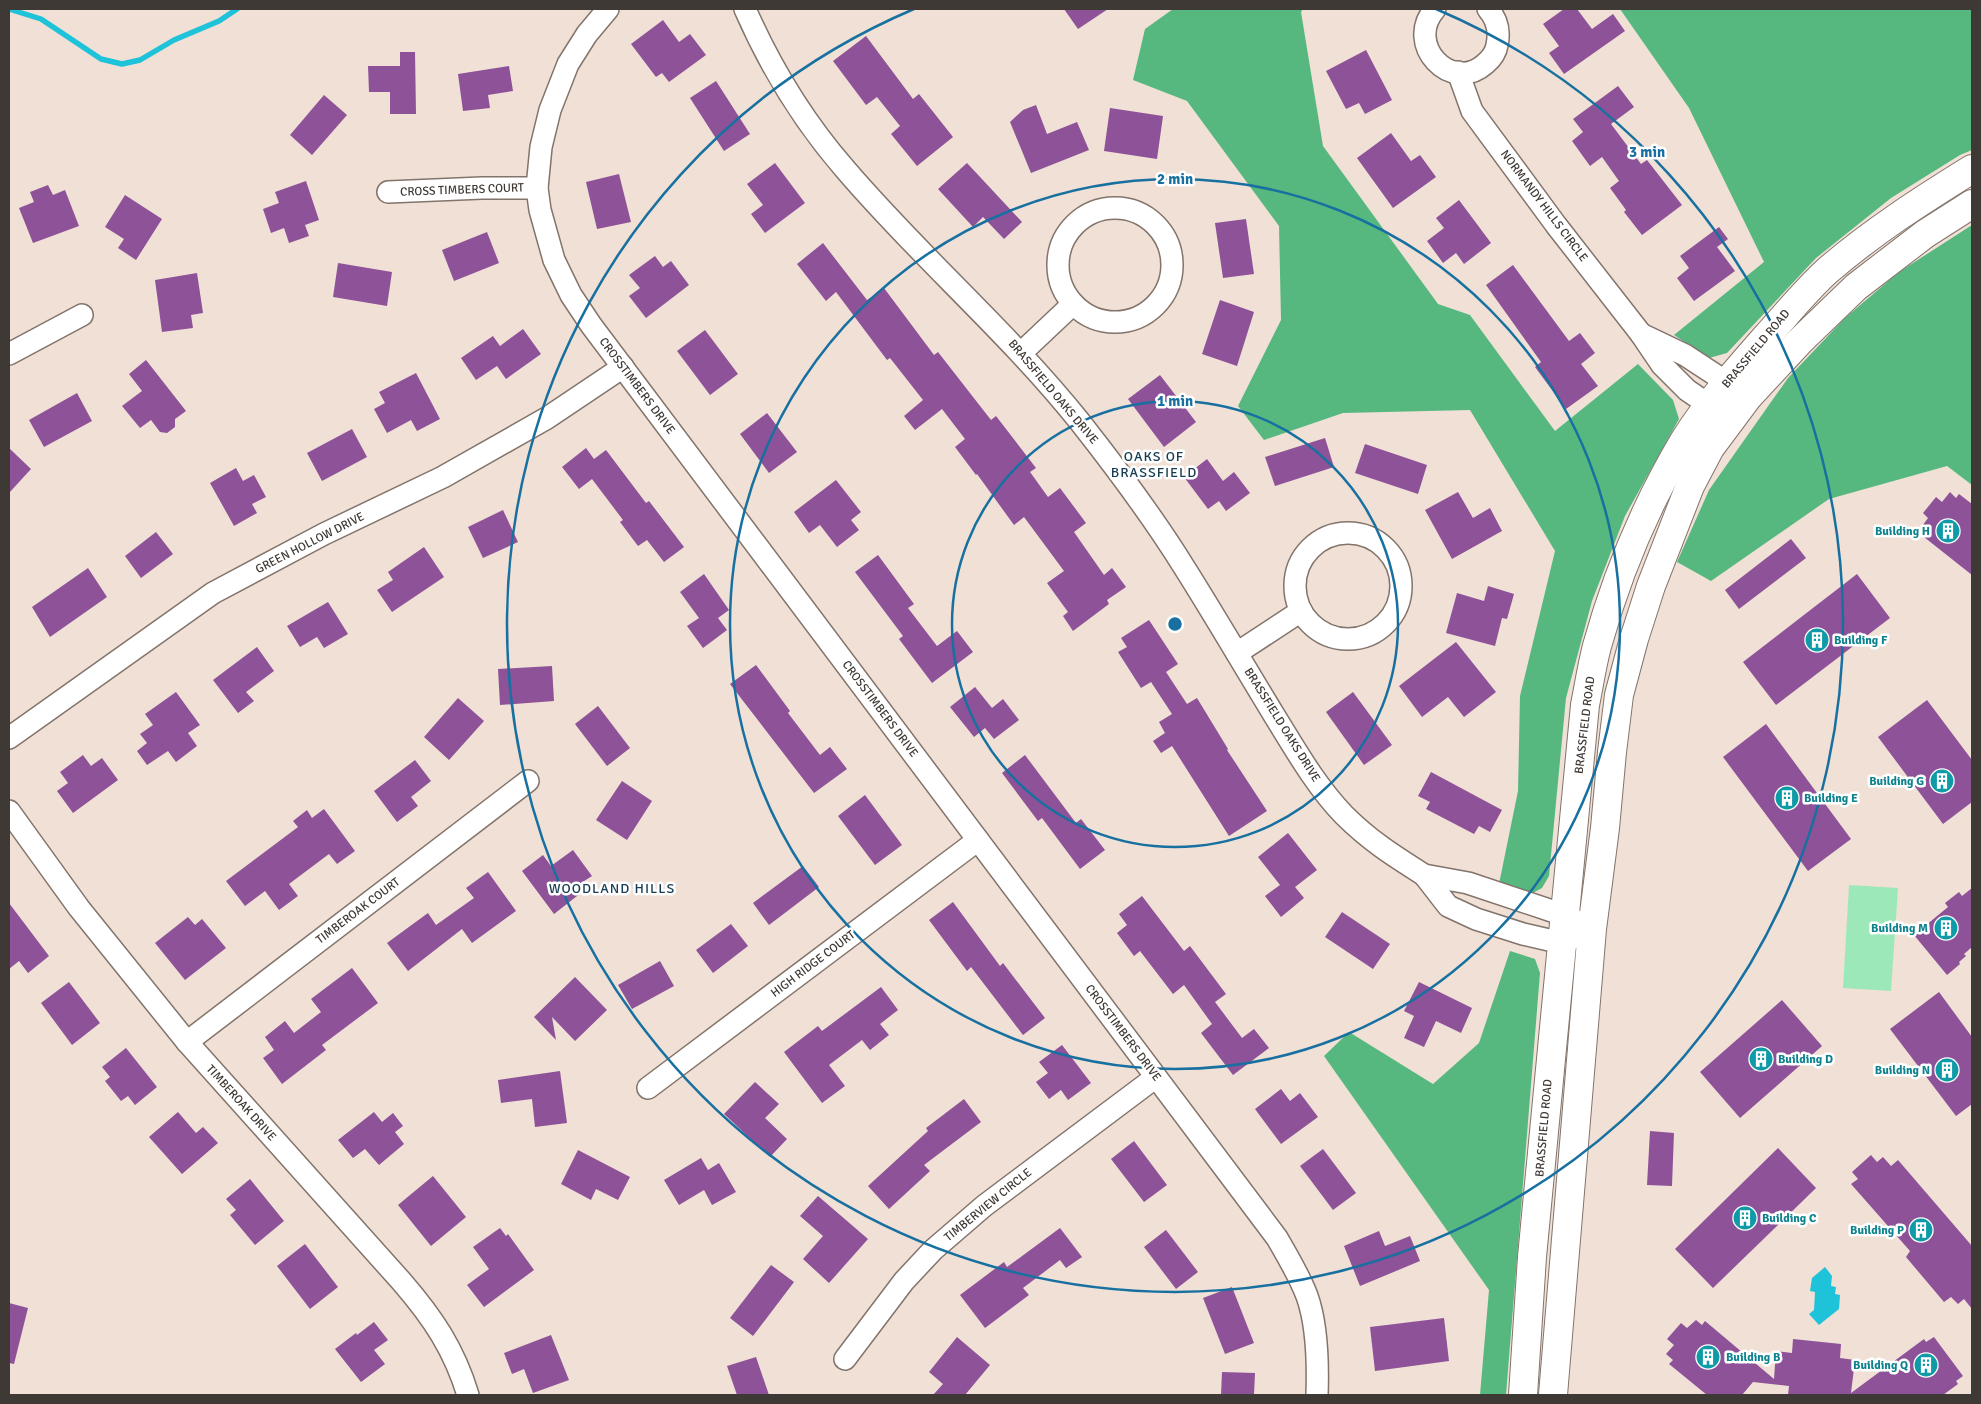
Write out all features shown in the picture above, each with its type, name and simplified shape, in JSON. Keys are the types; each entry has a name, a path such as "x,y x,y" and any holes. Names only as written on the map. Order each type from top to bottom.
{"street":[{"name":"CROSSTIMBERS DRIVE","path":"608,9 587,34 568,64 550,110 541,147 537,188 540,210 554,260 576,303 623,367 1277,1238 1294,1266 1308,1298 1318,1369 1317,1395"},
{"name":"BRASSFIELD OAKS DRIVE","path":"745,9 777,72 805,117 844,168 1021,353 1079,421 1134,493 1183,565 1297,753 1343,814 1377,845 1424,875 1448,906 1476,919 1523,934 1562,943"},
{"path":"1436,9 1425,27 1424,40 1435,62 1446,69 1458,72 1470,72 1481,67 1497,49 1499,37 1497,24 1488,9"},
{"name":"NORMANDY HILLS CIRCLE","path":"1458,72 1472,111 1556,225 1641,334 1662,365 1688,390 1720,413"},
{"name":"BRASSFIELD ROAD","path":"1523,1395 1532,1257 1585,705 1597,647 1620,573 1654,495 1685,440 1720,413 1738,390 1798,301 1827,272 1865,240 1972,169"},
{"name":"CROSS TIMBERS COURT","path":"388,192 537,188"},
{"name":"BRASSFIELD ROAD","path":"1738,390 1800,341 1856,287 1925,234 1972,204"},
{"path":"1118,207 1134,210 1149,218 1163,232 1171,249 1173,268 1169,287 1158,303 1144,315 1126,322 1106,322 1088,316 1073,304 1063,290 1058,273 1058,257 1063,240 1072,226 1085,215 1101,209 1118,207"},
{"path":"1021,353 1073,304"},
{"path":"9,354 82,315"},
{"name":"NORMANDY HILLS CIRCLE","path":"1641,334 1685,355 1738,390"},
{"name":"GREEN HOLLOW DRIVE","path":"9,738 213,592 324,534 443,477 547,418 623,367"},
{"name":"BRASSFIELD ROAD","path":"1553,1395 1592,929 1619,695 1634,638 1651,586 1690,486 1710,448 1720,413"},
{"path":"1354,533 1376,541 1392,558 1400,580 1398,604 1392,615 1375,631 1352,639 1334,637 1318,629 1301,612 1296,595 1295,577 1304,556 1321,540 1331,535 1354,533"},
{"path":"1237,653 1301,612"},
{"name":"TIMBEROAK COURT","path":"188,1042 528,781"},
{"name":"TIMBEROAK DRIVE","path":"9,811 79,908 188,1042 433,1319 462,1375 468,1395"},
{"name":"HIGH RIDGE COURT","path":"648,1088 978,840"},
{"name":"BRASSFIELD OAKS DRIVE","path":"1424,875 1468,883 1564,915 1592,929"},
{"path":"1562,943 1592,929"},
{"name":"TIMBERVIEW CIRCLE","path":"845,1359 904,1281 933,1250 984,1206 1156,1077"}],"green space":[{"path":"1173,9 1303,9 1301,12 1323,146 1438,304 1470,315 1555,431 1638,364 1673,400 1679,419 1625,516 1592,601 1566,698 1549,876 1542,888 1531,894 1499,884 1518,791 1520,696 1555,551 1470,410 1343,413 1264,440 1238,406 1281,320 1279,226 1187,101 1133,80 1145,29"},
{"path":"1620,9 1972,9 1972,150 1960,155 1891,198 1816,258 1727,353 1709,358 1674,335 1764,262 1689,108"},
{"path":"1972,225 1972,485 1947,466 1829,499 1711,581 1677,562 1709,490 1788,378 1845,318 1899,272"},
{"path":"1849,885 1898,888 1891,991 1843,988"},
{"path":"1510,951 1535,959 1540,973 1506,1395 1480,1395 1489,1290 1324,1056 1349,1032 1433,1084 1479,1043"}],"water":[{"path":"1825,1267 1832,1276 1831,1286 1836,1287 1835,1294 1840,1295 1839,1309 1819,1325 1809,1314 1814,1310 1815,1292 1810,1291 1812,1278"}],"building":[{"path":"1064,9 1108,9 1078,29"},
{"path":"1564,9 1577,9 1592,29 1613,14 1625,31 1564,74 1549,53 1559,46 1543,24"},
{"path":"663,20 679,42 690,34 706,55 669,82 662,73 656,77 631,44"},
{"path":"866,36 913,99 919,94 953,137 917,166 891,134 900,126 877,97 866,105 833,61"},
{"path":"1366,50 1392,100 1365,114 1359,103 1346,109 1326,71"},
{"path":"400,52 415,52 416,114 390,114 390,92 369,92 368,66 400,66"},
{"path":"509,66 513,91 488,95 490,108 463,111 458,74"},
{"path":"716,81 750,134 724,151 690,98"},
{"path":"1618,86 1634,107 1611,124 1641,164 1647,160 1682,205 1642,235 1624,212 1626,210 1610,188 1619,181 1602,157 1590,166 1572,141 1583,132 1573,119"},
{"path":"324,95 347,115 312,155 290,135"},
{"path":"1036,105 1047,134 1077,122 1089,150 1031,173 1010,122 1023,110"},
{"path":"1110,108 1163,116 1157,159 1104,151"},
{"path":"1391,133 1411,161 1420,155 1436,177 1393,208 1357,158"},
{"path":"775,163 805,203 765,233 751,214 763,205 747,184"},
{"path":"967,163 1022,222 1004,239 983,217 973,227 938,189"},
{"path":"619,174 631,222 597,229 586,182"},
{"path":"306,181 319,220 305,225 309,236 289,243 284,228 271,233 263,209 279,203 275,192"},
{"path":"48,185 53,195 65,190 79,226 33,243 19,208 34,202 30,192"},
{"path":"125,195 162,219 136,260 118,248 124,239 105,227"},
{"path":"1459,200 1491,243 1464,264 1456,253 1443,263 1427,241 1444,228 1436,218"},
{"path":"1246,219 1254,274 1223,278 1215,223"},
{"path":"1719,227 1728,239 1717,247 1735,271 1694,301 1677,278 1689,268 1680,256"},
{"path":"487,232 499,263 454,281 442,250"},
{"path":"823,243 867,300 884,288 934,355 938,352 991,420 996,416 1036,468 1030,472 1048,497 1060,488 1086,523 1074,532 1104,575 1112,568 1126,587 1107,600 1109,604 1073,631 1063,616 1068,612 1047,583 1064,571 1024,517 1014,525 976,475 955,447 965,439 942,409 915,430 904,416 923,400 890,358 887,360 836,292 826,301 797,264"},
{"path":"655,256 663,267 671,261 689,285 646,318 629,296 640,288 629,275"},
{"path":"338,263 392,272 387,306 333,297"},
{"path":"1513,265 1569,341 1580,333 1595,353 1581,364 1598,386 1566,409 1535,367 1541,362 1486,285"},
{"path":"197,273 203,313 191,315 193,328 162,332 155,280"},
{"path":"1220,300 1254,312 1237,366 1202,354"},
{"path":"523,329 541,354 506,379 497,366 476,380 461,358 493,336 500,346"},
{"path":"705,330 738,374 710,395 677,351"},
{"path":"146,360 186,411 175,419 175,427 167,433 160,432 151,420 140,428 122,406 142,391 129,374"},
{"path":"416,373 440,419 417,431 411,420 387,433 374,409 385,403 379,392"},
{"path":"1160,375 1196,422 1164,447 1128,399"},
{"path":"77,393 92,421 44,447 29,420"},
{"path":"767,413 797,452 769,473 740,434"},
{"path":"352,429 367,457 322,481 307,453"},
{"path":"1325,438 1334,467 1275,486 1265,457"},
{"path":"1365,444 1427,465 1418,494 1355,473"},
{"path":"9,448 31,469 9,493"},
{"path":"586,448 594,459 606,450 646,503 649,501 684,547 664,562 647,540 638,546 620,522 623,520 592,479 579,489 562,467"},
{"path":"1207,459 1223,481 1234,472 1250,493 1226,511 1219,501 1208,509 1184,477"},
{"path":"236,468 243,481 254,475 266,497 252,504 257,513 234,526 210,483"},
{"path":"836,480 861,512 851,520 859,530 837,547 820,525 809,533 794,512"},
{"path":"1458,492 1473,518 1490,508 1502,531 1452,559 1425,510"},
{"name":"Building H","path":"1950,492 1956,498 1959,494 1972,504 1972,575 1924,537 1926,534 1920,529 1928,518 1923,513 1936,497 1942,502"},
{"path":"503,510 518,542 483,558 468,527"},
{"path":"156,532 173,554 141,578 125,556"},
{"path":"1791,539 1806,558 1739,609 1725,590"},
{"path":"424,547 444,577 392,612 377,590 393,580 388,572"},
{"path":"878,555 914,604 908,608 937,646 957,631 973,652 932,683 899,639 903,636 855,572"},
{"path":"88,568 107,597 50,637 32,607"},
{"path":"704,574 729,610 718,618 727,630 703,648 687,626 699,618 680,592"},
{"name":"Building F","path":"1857,574 1890,618 1776,705 1743,662"},
{"path":"1488,586 1514,594 1507,619 1502,618 1495,646 1446,633 1457,593 1484,601"},
{"path":"328,602 348,634 324,648 317,637 300,647 287,626"},
{"path":"1149,620 1178,664 1166,672 1187,704 1197,698 1227,750 1267,811 1229,836 1172,746 1161,753 1153,741 1165,733 1159,722 1172,714 1151,682 1141,688 1118,652 1127,647 1121,638"},
{"path":"1456,642 1496,692 1464,717 1448,697 1422,717 1399,686"},
{"path":"257,647 274,671 246,692 254,701 238,713 213,680"},
{"path":"756,665 790,711 788,713 820,755 830,747 847,769 814,793 730,684"},
{"path":"552,666 554,701 500,705 498,669"},
{"path":"975,687 992,708 1003,699 1019,720 994,739 985,728 974,737 950,707"},
{"path":"176,692 200,725 188,733 197,746 176,762 168,751 147,765 137,751 147,743 140,734 153,725 145,714"},
{"path":"1353,692 1392,745 1364,765 1326,712"},
{"path":"458,698 484,721 449,760 424,737"},
{"name":"Building G","path":"1927,700 1972,760 1972,802 1943,824 1878,737"},
{"path":"598,706 630,748 607,766 575,724"},
{"name":"Building E","path":"1766,724 1851,839 1808,871 1723,757"},
{"path":"83,755 91,766 102,758 118,780 73,813 57,791 68,783 60,772"},
{"path":"1025,755 1076,823 1081,819 1105,850 1080,869 1042,818 1038,821 1002,773"},
{"path":"415,760 431,781 411,797 418,806 397,822 374,791"},
{"path":"1431,772 1502,810 1490,832 1479,826 1474,834 1426,809 1430,802 1418,796"},
{"path":"622,781 652,801 627,840 596,820"},
{"path":"865,795 902,845 875,865 838,816"},
{"path":"324,809 355,851 337,864 329,854 289,884 298,896 279,910 265,891 245,906 226,881 298,827 293,821 307,810 312,818"},
{"path":"1288,833 1317,870 1295,887 1304,898 1281,917 1265,896 1280,885 1258,857"},
{"path":"573,850 592,876 581,883 586,889 554,914 522,871 543,855 551,866"},
{"path":"803,866 819,887 769,925 753,903"},
{"path":"488,872 516,911 472,943 462,929 408,971 387,943 428,913 436,925 474,898 466,888"},
{"name":"Building M","path":"1972,888 1972,947 1964,954 1966,956 1959,962 1960,964 1947,975 1914,935 1948,907 1945,903 1959,892 1962,896"},
{"path":"1142,896 1184,951 1190,946 1226,994 1215,1002 1242,1038 1254,1029 1269,1048 1233,1075 1201,1033 1212,1024 1184,985 1173,994 1140,951 1134,956 1117,933 1127,925 1119,914"},
{"path":"953,902 1000,966 1003,963 1045,1018 1023,1035 971,967 967,971 929,920"},
{"path":"9,903 49,956 28,973 19,961 9,969"},
{"path":"1342,912 1390,944 1373,969 1325,937"},
{"path":"188,917 195,925 202,919 226,948 185,980 155,943"},
{"path":"731,924 748,946 713,973 696,950"},
{"path":"660,961 674,986 632,1009 618,985"},
{"path":"352,968 378,1003 322,1045 326,1050 282,1084 263,1058 274,1050 265,1037 285,1021 294,1033 321,1012 311,999"},
{"path":"575,977 607,1010 575,1041 552,1017 556,1040 534,1017"},
{"path":"69,982 100,1023 72,1045 41,1003"},
{"path":"1419,982 1472,1008 1461,1033 1436,1021 1424,1047 1404,1038 1414,1016 1404,1011"},
{"path":"881,987 898,1010 880,1024 889,1035 870,1050 862,1040 829,1065 845,1086 822,1103 784,1052 818,1026 822,1031"},
{"name":"Building N","path":"1939,992 1972,1037 1972,1104 1956,1116 1890,1029"},
{"name":"Building D","path":"1782,1000 1822,1046 1740,1118 1700,1072"},
{"path":"1062,1045 1091,1083 1068,1100 1061,1090 1049,1099 1036,1082 1048,1073 1039,1062"},
{"path":"126,1048 157,1087 135,1105 128,1096 121,1101 105,1081 110,1077 102,1067"},
{"path":"560,1071 567,1123 535,1127 532,1099 501,1103 498,1080"},
{"path":"755,1082 779,1104 765,1118 787,1139 770,1157 724,1114"},
{"path":"1281,1089 1290,1101 1300,1093 1318,1117 1281,1144 1255,1109"},
{"path":"964,1099 981,1122 924,1165 930,1171 889,1209 868,1186 928,1131 926,1128"},
{"path":"178,1112 196,1133 203,1127 218,1143 182,1174 149,1137"},
{"path":"374,1112 382,1122 393,1113 403,1126 395,1132 404,1144 379,1165 365,1149 353,1158 338,1140"},
{"path":"1650,1131 1674,1133 1672,1186 1647,1185"},
{"path":"1134,1141 1167,1185 1144,1202 1111,1159"},
{"name":"Building C","path":"1778,1148 1816,1188 1713,1288 1675,1249"},
{"path":"1323,1149 1356,1193 1333,1210 1300,1166"},
{"path":"578,1150 630,1177 618,1200 596,1189 591,1200 561,1184"},
{"name":"Building P","path":"1871,1155 1877,1162 1883,1157 1891,1166 1898,1160 1972,1246 1972,1309 1964,1299 1958,1304 1951,1297 1944,1302 1906,1257 1910,1251 1851,1184 1858,1179 1852,1172"},
{"path":"701,1158 708,1170 719,1163 736,1192 712,1205 704,1190 679,1205 664,1180"},
{"path":"433,1176 466,1217 431,1246 398,1205"},
{"path":"250,1179 284,1221 255,1245 230,1215 236,1210 226,1199"},
{"path":"818,1196 868,1239 829,1283 803,1259 823,1236 800,1216"},
{"path":"500,1228 506,1236 508,1234 534,1270 484,1307 467,1285 489,1269 473,1247"},
{"path":"1060,1228 1082,1257 1066,1268 1060,1260 1023,1288 1029,1295 985,1328 960,1295 1004,1262 1007,1267"},
{"path":"1166,1230 1198,1272 1176,1289 1144,1247"},
{"path":"1379,1231 1385,1246 1410,1236 1420,1261 1360,1286 1344,1246"},
{"path":"305,1244 338,1287 310,1309 277,1266"},
{"path":"771,1265 794,1282 753,1336 730,1318"},
{"path":"1232,1287 1254,1343 1225,1354 1203,1298"},
{"path":"9,1303 28,1308 14,1364 9,1363"},
{"path":"1444,1318 1449,1361 1375,1371 1370,1327"},
{"path":"1696,1320 1702,1325 1705,1321 1774,1379 1776,1351 1792,1353 1793,1339 1841,1344 1840,1358 1855,1360 1851,1393 1924,1339 1926,1342 1934,1337 1963,1376 1956,1381 1958,1384 1943,1395 1788,1395 1789,1386 1753,1382 1742,1395 1707,1395 1669,1364 1673,1360 1666,1354 1674,1345 1667,1339 1681,1323 1687,1328"},
{"path":"374,1322 388,1340 374,1350 385,1364 361,1382 335,1349"},
{"path":"551,1335 569,1380 533,1393 524,1369 512,1374 504,1353"},
{"path":"957,1337 990,1365 965,1395 933,1395 943,1384 929,1372"},
{"path":"756,1357 769,1395 737,1395 727,1366"},
{"path":"1222,1372 1255,1373 1254,1395 1221,1395"}],"waterway":[{"path":"9,9 41,19 101,59 122,64 140,60 174,40 219,21 237,9"}],"place":[{"name":"Building H","path":"1948,531"},
{"name":"Building F","path":"1817,640"},
{"name":"Building G","path":"1942,781"},
{"name":"Building E","path":"1787,798"},
{"name":"Building M","path":"1946,928"},
{"name":"Building D","path":"1761,1059"},
{"name":"Building N","path":"1947,1070"},
{"name":"Building C","path":"1745,1218"},
{"name":"Building P","path":"1921,1230"},
{"name":"Building B","path":"1708,1357"},
{"name":"Building Q","path":"1926,1365"}],"district":[{"name":"OAKS OF BRASSFIELD","path":"1154,464"},
{"name":"WOODLAND HILLS","path":"612,888"}]}
